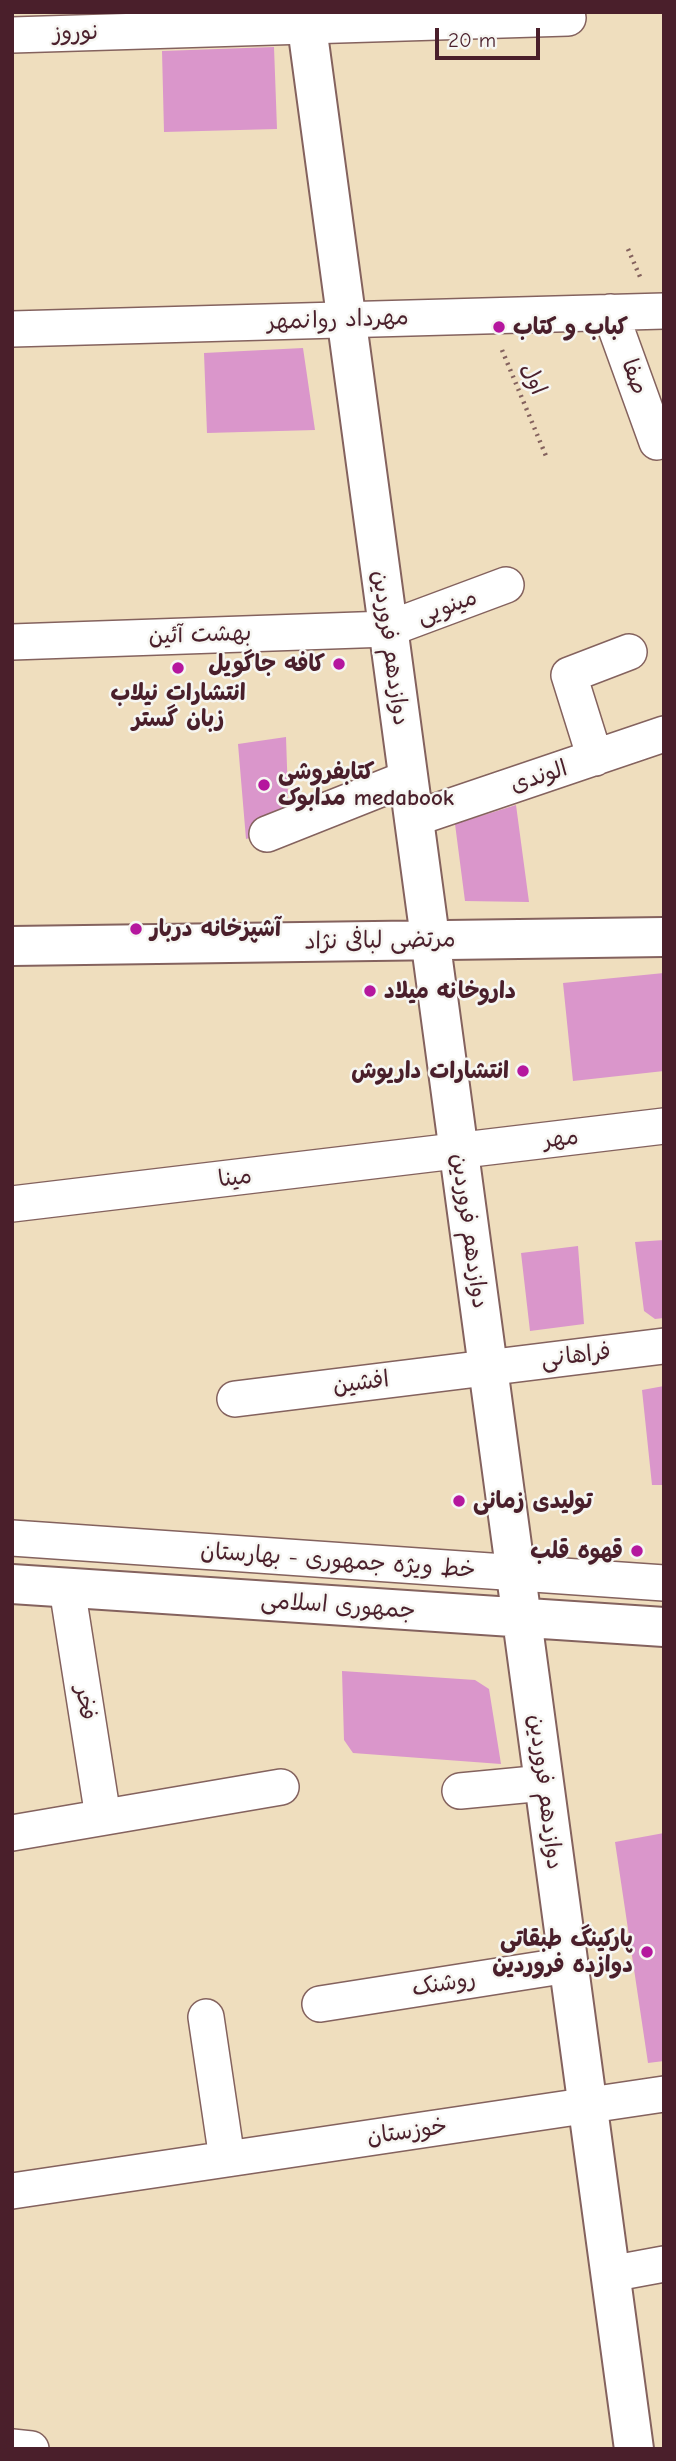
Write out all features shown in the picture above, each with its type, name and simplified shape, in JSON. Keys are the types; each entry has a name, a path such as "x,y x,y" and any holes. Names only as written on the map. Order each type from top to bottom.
{"main road":[{"name":"دوازدهم فروردین","path":"306,20 515,1574 524,1618 634,2449"},
{"name":"مرتضی لبافی نژاد","path":"12,946 664,937"},
{"name":"جمهوری اسلامی","path":"12,1584 664,1627"}],"street":[{"name":"نوروز","path":"12,35 306,20 568,18"},
{"name":"مهرداد روانمهر","path":"12,329 664,311"},
{"name":"صفا","path":"611,312 657,442"},
{"name":"مینویی","path":"388,629 506,585"},
{"name":"بهشت آئین","path":"12,642 388,629"},
{"path":"595,758 569,675 629,652"},
{"name":"الوندی","path":"414,819 664,734"},
{"path":"267,834 408,778"},
{"name":"مهر","path":"459,1152 664,1126"},
{"name":"مینا","path":"12,1204 459,1152"},
{"name":"فراهانی","path":"487,1367 664,1346"},
{"name":"افشین","path":"235,1399 487,1367"},
{"name":"خط ویژه جمهوری - بهارستان","path":"12,1538 664,1583"},
{"name":"فخر","path":"67,1588 103,1817"},
{"path":"460,1791 544,1783"},
{"path":"12,1833 281,1787"},
{"name":"روشنک","path":"320,2004 568,1965"},
{"path":"206,2017 227,2159"},
{"name":"خوزستان","path":"12,2191 664,2094"},
{"path":"610,2274 664,2264"},
{"path":"12,2447 31,2449"}],"path":[{"name":"اول","path":"488,316 546,456"}],"building":[{"path":"274,47 277,129 164,132 162,51"},
{"path":"303,348 315,430 207,433 204,353"},
{"name":"کتابفروشی مدابوک medabook","path":"286,737 289,826 246,839 238,744"},
{"path":"516,805 529,902 465,901 455,824"},
{"path":"664,973 664,1071 573,1081 563,983"},
{"path":"664,1240 664,1318 655,1319 644,1311 635,1242"},
{"path":"578,1246 584,1324 530,1331 521,1253"},
{"path":"664,1386 664,1485 652,1485 642,1390"},
{"path":"342,1671 475,1680 489,1689 501,1764 353,1753 344,1740"},
{"name":"پارکینگ طبقاتی دوازده فروردین","path":"664,1833 664,2061 648,2063 615,1842"}],"place":[{"name":"کباب و کتاب","path":"499,327"},
{"name":"کافه جاگویل","path":"339,664"},
{"name":"انتشارات نیلاب زبان گستر","path":"178,668"},
{"name":"کتابفروشی مدابوک medabook","path":"264,785"},
{"name":"آشپزخانه دربار","path":"136,929"},
{"name":"داروخانه میلاد","path":"370,991"},
{"name":"انتشارات داریوش","path":"523,1071"},
{"name":"تولیدی زمانی","path":"459,1501"},
{"name":"قهوه قلب","path":"637,1551"},
{"name":"پارکینگ طبقاتی دوازده فروردین","path":"647,1952"}]}
